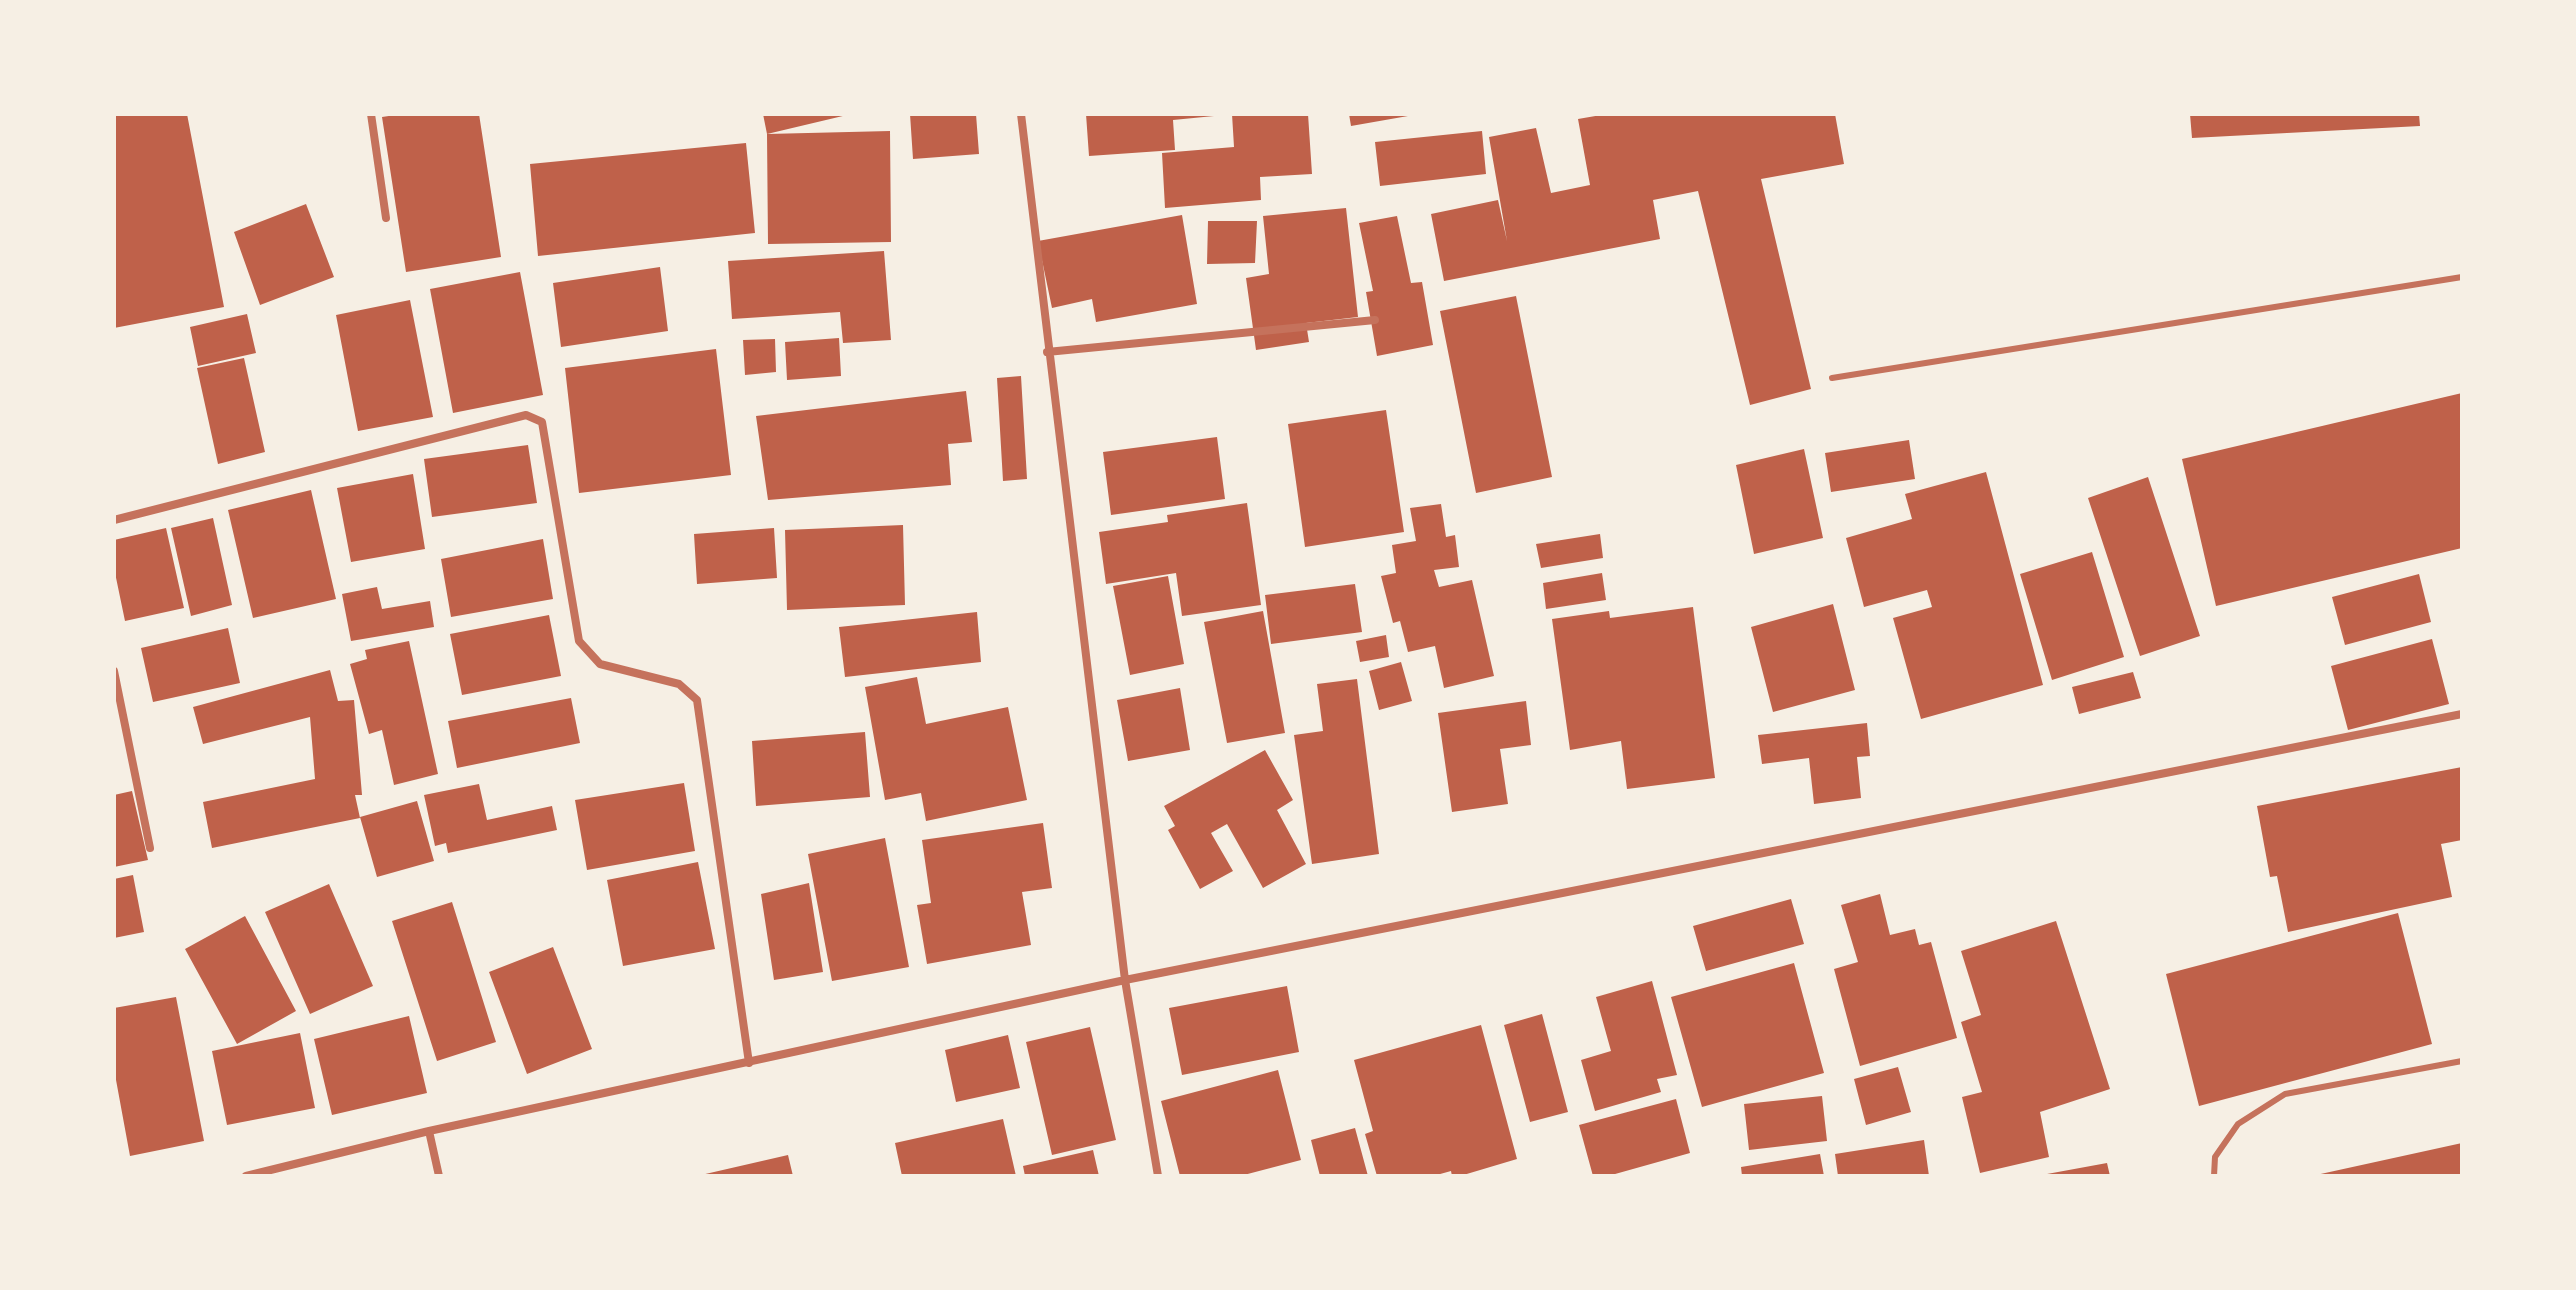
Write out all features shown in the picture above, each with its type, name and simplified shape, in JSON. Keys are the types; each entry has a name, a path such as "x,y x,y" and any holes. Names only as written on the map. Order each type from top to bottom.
{"street":[{"path":"371,114 386,218"},
{"path":"1021,114 1047,352 1125,980 1158,1176"},
{"path":"1047,352 1375,320"},
{"path":"114,520 526,415 542,422 579,641 600,664 679,684 697,700 749,1063"},
{"path":"114,671 150,848"},
{"path":"246,1176 429,1131 1125,980 2462,714"},
{"path":"429,1131 439,1176"}],"lane":[{"path":"1832,378 2462,277"},
{"path":"2214,1176 2215,1157 2238,1124 2285,1094 2462,1061"}],"building":[{"path":"114,114 187,114 224,307 114,328"},
{"path":"479,114 501,257 406,272 382,117"},
{"path":"763,114 847,114 847,115 767,134"},
{"path":"910,114 976,114 979,154 913,159"},
{"path":"1086,114 1214,116 1173,120 1175,150 1089,156"},
{"path":"1232,114 1308,114 1312,174 1260,177 1261,200 1165,208 1162,153 1234,147"},
{"path":"1349,114 1408,114 1408,116 1351,126"},
{"path":"1607,114 1835,114 1844,164 1761,179 1811,389 1750,405 1698,191 1653,200 1660,239 1444,281 1431,214 1498,200 1507,241 1489,137 1536,128 1551,193 1590,185 1578,119"},
{"path":"2190,114 2419,114 2420,126 2192,138"},
{"path":"890,131 891,242 768,244 767,134"},
{"path":"1482,131 1486,174 1380,186 1375,142"},
{"path":"746,143 755,233 538,256 530,164"},
{"path":"306,204 334,277 260,305 234,232"},
{"path":"1346,208 1358,317 1306,323 1309,342 1256,350 1246,278 1269,274 1263,216"},
{"path":"1182,215 1197,304 1096,322 1092,299 1052,308 1038,241"},
{"path":"1397,216 1411,283 1422,282 1433,345 1377,356 1366,292 1373,291 1359,223"},
{"path":"1208,221 1257,221 1255,263 1207,264"},
{"path":"884,251 891,340 843,343 840,312 732,319 728,261"},
{"path":"660,267 668,331 561,347 553,283"},
{"path":"520,272 543,395 453,413 430,289"},
{"path":"1516,296 1552,477 1476,493 1440,311"},
{"path":"410,300 433,417 358,431 336,315"},
{"path":"247,314 256,353 198,366 190,327"},
{"path":"839,338 841,376 787,380 785,342"},
{"path":"775,339 776,372 745,375 743,340"},
{"path":"716,349 731,475 579,493 565,368"},
{"path":"244,358 265,452 218,464 197,368"},
{"path":"1021,376 1027,479 1003,481 997,378"},
{"path":"966,391 972,442 948,444 951,485 768,500 756,416"},
{"path":"2462,393 2462,548 2216,606 2182,459"},
{"path":"1386,410 1404,532 1305,547 1288,424"},
{"path":"1217,437 1225,499 1111,515 1103,452"},
{"path":"1909,440 1915,479 1831,492 1825,453"},
{"path":"528,445 537,503 432,517 424,459"},
{"path":"1804,449 1823,538 1754,554 1736,465"},
{"path":"1986,472 2043,685 1921,719 1893,618 1932,607 1927,590 1864,607 1846,538 1912,519 1905,494"},
{"path":"413,474 425,549 351,562 337,488"},
{"path":"2148,477 2200,636 2140,656 2088,498"},
{"path":"311,490 336,599 253,618 228,510"},
{"path":"1247,503 1261,605 1182,616 1176,573 1106,584 1099,532 1168,522 1167,515"},
{"path":"1441,504 1446,537 1455,535 1459,567 1434,570 1439,587 1472,580 1494,676 1444,688 1435,646 1408,652 1400,621 1393,623 1381,576 1396,573 1392,545 1416,541 1410,508"},
{"path":"213,518 232,605 191,616 171,528"},
{"path":"903,525 905,605 787,610 785,530"},
{"path":"166,528 184,608 125,621 114,568 114,540"},
{"path":"774,528 777,578 697,584 694,534"},
{"path":"1600,534 1603,558 1541,568 1536,544"},
{"path":"543,539 553,599 451,617 441,559"},
{"path":"2092,552 2124,657 2052,680 2020,574"},
{"path":"1602,573 1606,600 1546,609 1543,583"},
{"path":"2419,574 2431,622 2345,645 2332,597"},
{"path":"1168,576 1184,664 1130,675 1113,586"},
{"path":"1355,584 1362,632 1271,644 1265,595"},
{"path":"377,587 382,609 430,601 434,627 351,641 342,594"},
{"path":"1833,604 1855,690 1773,712 1751,627"},
{"path":"1693,607 1715,778 1627,789 1621,741 1570,750 1552,619 1609,611 1610,618"},
{"path":"1263,611 1285,733 1227,743 1204,622"},
{"path":"977,612 981,662 845,677 839,627"},
{"path":"549,615 561,676 462,695 450,634"},
{"path":"228,628 240,683 153,702 141,648"},
{"path":"1386,635 1389,657 1360,662 1356,641"},
{"path":"2432,639 2449,704 2348,730 2331,666"},
{"path":"409,641 438,774 394,785 382,730 369,734 350,664 367,659 365,650"},
{"path":"1401,662 1412,701 1379,710 1369,671"},
{"path":"330,670 338,701 354,700 362,795 355,795 360,818 212,848 203,802 315,779 310,717 203,744 193,707"},
{"path":"2133,672 2141,698 2079,714 2072,687"},
{"path":"917,677 926,724 1008,707 1027,800 926,821 921,793 885,800 865,687"},
{"path":"1357,679 1379,854 1312,864 1294,735 1323,731 1317,684"},
{"path":"1180,688 1190,750 1128,761 1117,700"},
{"path":"571,698 580,743 457,768 448,721"},
{"path":"1526,701 1531,745 1500,749 1508,804 1452,812 1438,713"},
{"path":"1867,723 1870,756 1857,757 1861,798 1814,804 1809,758 1762,764 1758,735"},
{"path":"865,732 870,797 756,806 752,741"},
{"path":"1265,750 1293,800 1277,810 1306,864 1263,888 1227,824 1211,833 1233,871 1200,889 1168,830 1175,826 1164,806"},
{"path":"2462,767 2462,840 2441,844 2452,897 2288,932 2277,876 2270,877 2257,806"},
{"path":"684,783 695,851 587,870 575,800"},
{"path":"479,784 487,820 552,806 557,830 448,853 446,843 435,846 424,795"},
{"path":"132,791 148,860 114,867 114,795"},
{"path":"417,801 434,861 377,877 360,817"},
{"path":"1043,823 1052,888 1022,892 1031,945 927,964 917,905 931,903 922,840"},
{"path":"885,838 909,967 832,981 808,854"},
{"path":"698,862 715,949 623,966 607,880"},
{"path":"133,875 144,932 114,938 114,879"},
{"path":"809,883 823,972 774,980 761,894"},
{"path":"329,884 373,986 310,1014 265,912"},
{"path":"1880,894 1890,935 1915,929 1919,945 1931,942 1957,1038 1860,1066 1834,969 1858,962 1841,905"},
{"path":"1791,899 1804,944 1706,971 1693,926"},
{"path":"452,902 496,1042 437,1061 392,921"},
{"path":"2398,913 2432,1044 2199,1106 2166,974"},
{"path":"245,916 296,1011 237,1044 185,949"},
{"path":"2056,921 2110,1089 2040,1112 2049,1157 1980,1173 1962,1097 1982,1092 1961,1022 1981,1015 1961,951"},
{"path":"553,947 592,1049 527,1074 489,972"},
{"path":"1794,963 1824,1073 1702,1107 1671,997"},
{"path":"1652,981 1677,1075 1657,1079 1661,1092 1595,1111 1581,1060 1611,1051 1596,997"},
{"path":"1287,986 1299,1052 1182,1075 1169,1008"},
{"path":"176,997 204,1141 130,1156 114,1069 114,1008"},
{"path":"1542,1014 1568,1112 1530,1122 1504,1025"},
{"path":"409,1016 427,1093 332,1115 314,1039"},
{"path":"1481,1025 1517,1159 1460,1176 1452,1176 1451,1171 1433,1176 1377,1176 1365,1134 1373,1131 1354,1060"},
{"path":"1090,1027 1116,1140 1052,1155 1026,1042"},
{"path":"300,1033 315,1108 227,1125 212,1051"},
{"path":"1008,1035 1020,1088 956,1102 945,1050"},
{"path":"1898,1067 1911,1112 1866,1125 1854,1079"},
{"path":"1278,1070 1301,1160 1240,1176 1180,1176 1161,1101"},
{"path":"1822,1096 1827,1141 1749,1150 1744,1104"},
{"path":"1676,1099 1690,1153 1608,1176 1593,1176 1579,1125"},
{"path":"1003,1119 1016,1176 902,1176 895,1143"},
{"path":"1355,1128 1368,1176 1320,1176 1311,1140"},
{"path":"1924,1140 1929,1176 1838,1176 1835,1154"},
{"path":"2462,1143 2462,1176 2316,1176 2316,1175"},
{"path":"1093,1150 1099,1176 1025,1176 1023,1166"},
{"path":"1820,1154 1824,1176 1742,1176 1741,1167"},
{"path":"788,1155 793,1176 701,1175"},
{"path":"2107,1163 2110,1176 2047,1176 2047,1174"}]}
